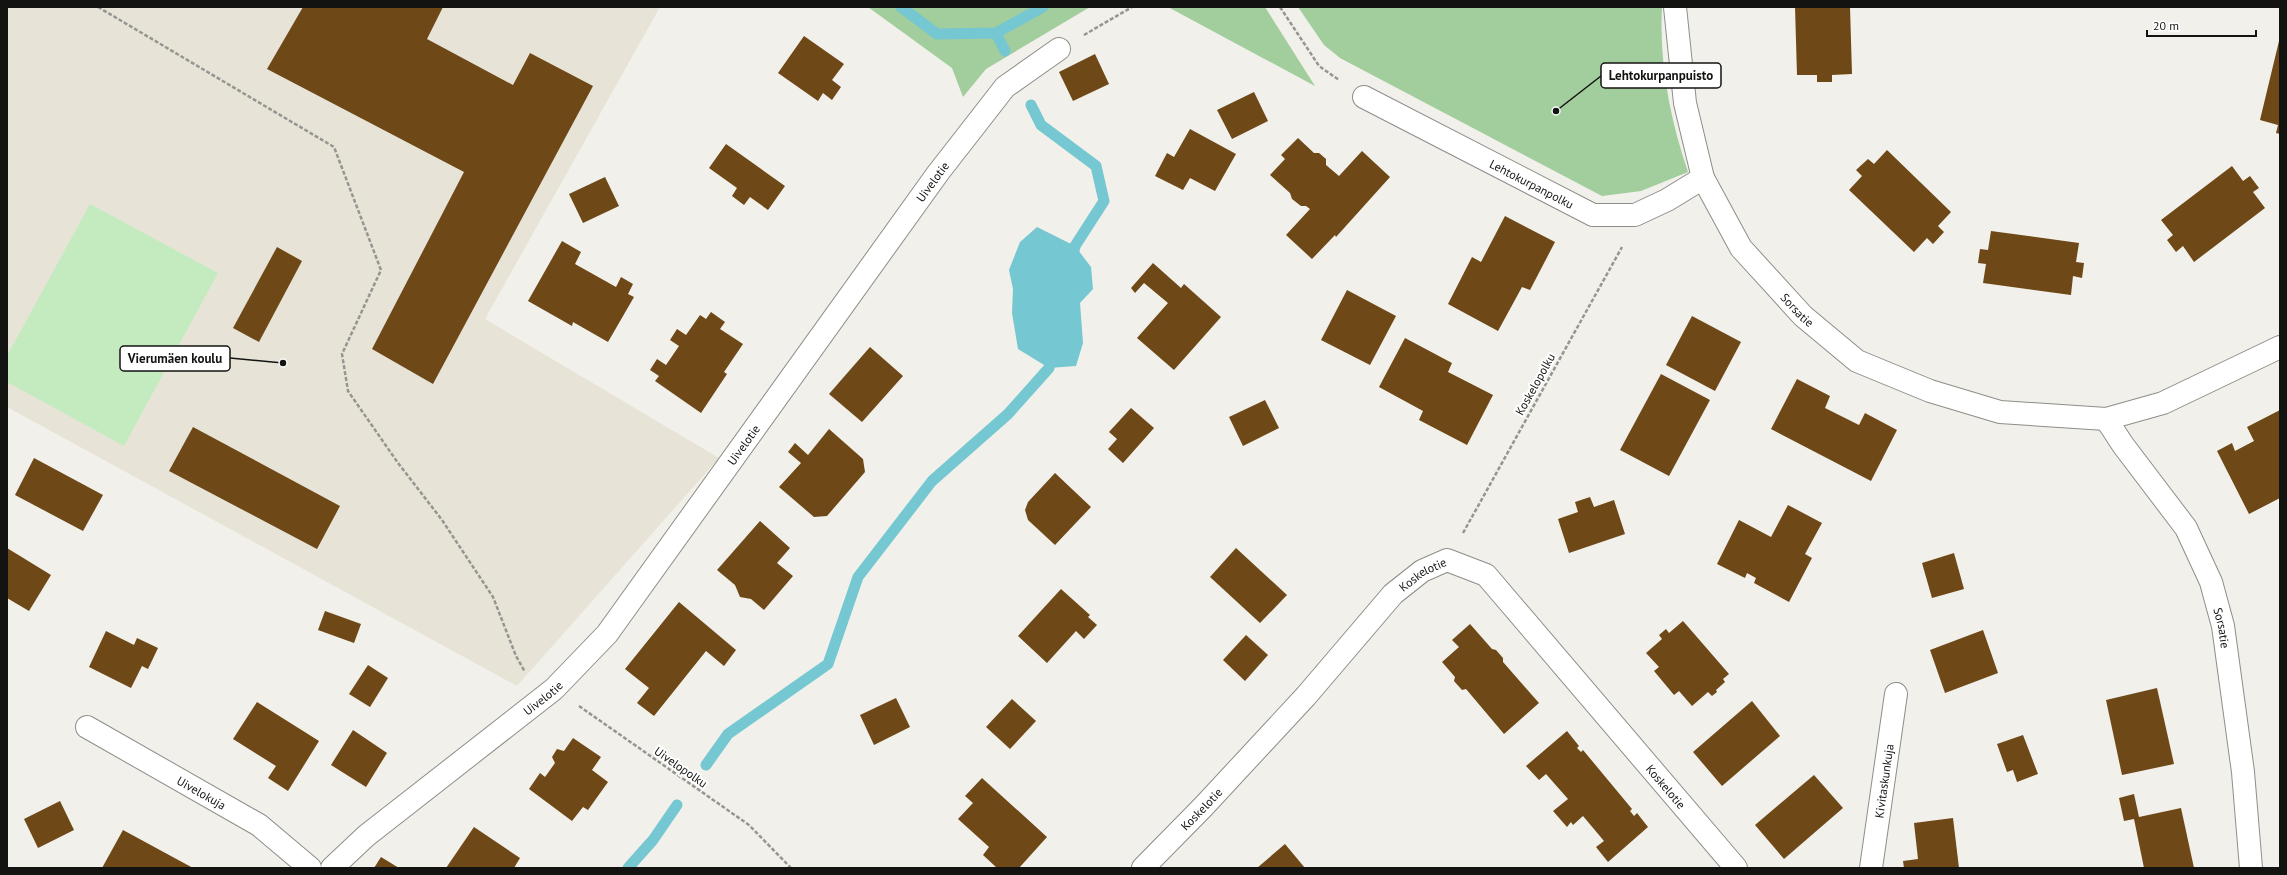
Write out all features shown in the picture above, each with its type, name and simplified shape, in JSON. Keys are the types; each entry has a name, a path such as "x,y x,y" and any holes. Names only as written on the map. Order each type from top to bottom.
{"street":[{"name":"Sorsatie","path":"1675,7 1685,103 1703,178 1741,248 1803,316 1857,361 1930,391 2000,412 2106,420 2163,403 2280,347"},
{"name":"Uivelotie","path":"332,868 366,836 554,689 607,634 938,173 1005,87 1059,49"},
{"name":"Lehtokurpanpolku","path":"1364,96 1593,215 1635,215 1667,200 1703,178"},
{"name":"Sorsatie","path":"2106,420 2123,445 2186,528 2211,582 2223,626 2243,772 2251,868"},
{"name":"Koskelotie","path":"1143,868 1203,807 1306,696 1393,594 1422,571 1447,560 1486,575 1736,868"},
{"name":"Kivitaskunkuja","path":"1871,868 1896,694"},
{"name":"Uivelokuja","path":"87,726 259,826 310,868"}],"path":[{"name":"Uivelopolku","path":"98,7 334,147 381,270 342,354 348,391 398,463 442,520 493,597 516,656 530,680 554,689 749,825 790,868"},
{"path":"1059,49 1132,7"},
{"path":"1280,7 1319,66 1364,96"},
{"name":"Koskelopolku","path":"1447,560 1626,239 1635,215"}],"shaded area":[{"path":"7,7 660,7 485,319 719,458 517,686 7,407"}],"green space":[{"path":"868,7 1090,7 986,69 963,97 952,68"},
{"path":"1168,7 1265,7 1315,86"},
{"path":"1298,7 1662,7 1662,49 1667,91 1676,132 1688,172 1641,191 1602,196 1340,58 1324,45"},
{"path":"90,204 218,273 124,446 7,382 7,356"}],"water":[{"path":"1037,227 1075,246 1091,267 1093,289 1080,303 1083,343 1076,366 1049,368 1018,349 1012,313 1013,289 1009,270 1020,242"}],"building":[{"path":"303,7 443,7 427,39 513,85 530,53 593,86 433,384 372,349 464,172 267,69"},
{"path":"1795,7 1850,7 1852,74 1832,75 1832,82 1817,82 1817,75 1797,75"},
{"path":"804,36 844,64 832,80 841,87 832,100 823,93 818,101 778,73"},
{"path":"2279,41 2280,134 2276,133 2278,125 2260,120"},
{"path":"1095,54 1109,84 1073,101 1059,72"},
{"path":"1254,92 1268,121 1232,139 1217,110"},
{"path":"1190,129 1236,154 1215,191 1190,178 1183,190 1155,176 1167,153 1174,157"},
{"path":"1298,138 1314,153 1319,153 1326,159 1326,165 1339,176 1362,151 1390,177 1336,237 1335,235 1312,259 1286,235 1310,209 1306,206 1301,206 1292,199 1290,193 1270,175 1285,159 1281,155"},
{"path":"726,144 785,186 768,210 750,197 744,205 732,196 737,188 709,168"},
{"path":"1887,150 1951,212 1938,226 1944,232 1933,244 1927,238 1914,252 1849,190 1862,176 1856,170 1868,159 1874,164"},
{"path":"2232,166 2243,181 2250,176 2259,188 2253,192 2265,208 2194,262 2183,246 2176,252 2167,240 2173,235 2161,220"},
{"path":"605,177 619,206 583,223 569,194"},
{"path":"1505,216 1555,242 1530,290 1522,287 1498,331 1448,304 1472,257 1481,262"},
{"path":"1991,231 2079,243 2076,262 2084,263 2082,278 2073,276 2071,295 1983,283 1986,264 1978,263 1980,249 1988,250"},
{"path":"562,241 581,252 575,264 616,287 621,277 633,284 628,294 634,297 608,342 573,322 572,326 528,301"},
{"path":"277,247 302,261 259,342 233,328"},
{"path":"1153,263 1181,288 1184,284 1221,317 1174,370 1137,338 1168,303 1144,283 1135,293 1131,288"},
{"path":"1347,290 1396,316 1370,365 1321,340"},
{"path":"711,312 725,322 720,329 743,344 724,372 727,374 701,413 655,381 659,376 650,370 657,359 666,365 679,346 670,340 677,329 686,335 700,315 706,319"},
{"path":"1692,316 1741,342 1715,391 1666,365"},
{"path":"1405,338 1452,363 1448,372 1493,395 1467,445 1419,420 1423,411 1379,387"},
{"path":"870,347 903,376 862,422 829,394"},
{"path":"1661,374 1710,400 1669,476 1620,450"},
{"path":"1797,379 1830,396 1825,408 1859,425 1865,413 1897,430 1871,481 1771,429"},
{"path":"1265,400 1279,428 1243,446 1229,417"},
{"path":"1131,408 1154,428 1123,463 1108,449 1117,439 1109,432"},
{"path":"2280,410 2280,498 2249,514 2217,451 2232,443 2235,451 2254,441 2247,427"},
{"path":"193,427 340,506 317,549 169,471"},
{"path":"829,429 863,459 865,472 827,516 814,517 779,487 801,463 788,452 795,443 808,455"},
{"path":"34,458 103,495 83,531 15,495"},
{"path":"1055,473 1091,507 1055,545 1028,520 1025,510 1028,502"},
{"path":"1590,497 1594,507 1614,500 1625,534 1569,553 1558,519 1578,512 1575,502"},
{"path":"1788,505 1822,523 1805,554 1812,558 1789,602 1754,583 1756,578 1747,573 1745,578 1717,564 1739,520 1771,537"},
{"path":"760,521 790,548 777,563 793,576 764,610 751,599 740,597 735,585 717,570"},
{"path":"7,548 51,575 29,611 7,598"},
{"path":"1236,548 1287,595 1260,623 1210,577"},
{"path":"1954,553 1964,589 1932,598 1922,563"},
{"path":"1061,589 1090,615 1088,617 1097,625 1084,639 1076,631 1047,663 1018,636"},
{"path":"679,602 736,650 724,666 706,651 654,716 637,703 649,688 625,669"},
{"path":"325,611 361,624 354,643 318,630"},
{"path":"1683,621 1729,674 1723,679 1725,682 1716,690 1717,692 1712,696 1708,692 1692,706 1679,691 1674,695 1654,671 1659,667 1646,653 1662,639 1659,635 1666,629 1669,633"},
{"path":"1470,624 1492,649 1496,650 1503,658 1503,662 1539,703 1504,734 1466,689 1462,690 1454,681 1455,677 1442,662 1459,647 1452,640"},
{"path":"1983,630 1998,673 1945,693 1930,650"},
{"path":"106,631 134,645 137,638 158,648 148,669 142,666 131,688 89,667"},
{"path":"1246,635 1268,655 1245,681 1223,660"},
{"path":"368,665 388,678 370,707 349,694"},
{"path":"2157,688 2174,764 2122,775 2106,700"},
{"path":"896,698 910,727 874,745 860,715"},
{"path":"1012,699 1036,721 1010,749 986,727"},
{"path":"1752,701 1780,736 1722,786 1693,752"},
{"path":"257,702 319,741 288,791 268,778 276,766 233,739"},
{"path":"353,730 387,753 366,787 331,765"},
{"path":"1567,731 1579,746 1577,748 1581,752 1583,750 1632,809 1630,811 1634,816 1637,813 1648,827 1608,862 1596,847 1604,841 1583,816 1573,825 1571,822 1567,827 1553,811 1568,799 1546,774 1539,780 1526,766"},
{"path":"2023,735 2038,774 2017,782 2013,770 2007,772 1997,744"},
{"path":"573,738 601,757 592,770 608,782 588,810 583,807 572,821 529,789 540,773 545,777 555,763 552,757 557,749 564,751"},
{"path":"1814,775 1843,808 1784,859 1755,825"},
{"path":"982,778 1047,837 1019,868 997,868 983,855 989,847 958,819 973,803 965,796"},
{"path":"2134,794 2139,817 2181,808 2194,868 2144,868 2134,819 2124,821 2119,798"},
{"path":"60,801 74,830 38,848 24,819"},
{"path":"1953,818 1959,868 1904,868 1903,861 1918,859 1914,823"},
{"path":"474,827 520,858 514,868 446,868"},
{"path":"123,830 193,868 102,868"},
{"path":"1285,844 1305,868 1257,868"},
{"path":"381,857 399,868 374,868"}],"waterway":[{"path":"901,7 937,34 996,33 1043,7"},
{"path":"996,33 1005,51"},
{"path":"1031,105 1041,125 1096,166 1104,201 1075,246 1072,260"},
{"path":"706,765 728,734 828,664 858,577 932,481 1008,414 1049,368 1052,353"},
{"path":"628,868 653,840 677,805"}],"place":[{"name":"Lehtokurpanpuisto","path":"1556,111"},
{"name":"Vierumäen koulu","path":"283,363"}]}
